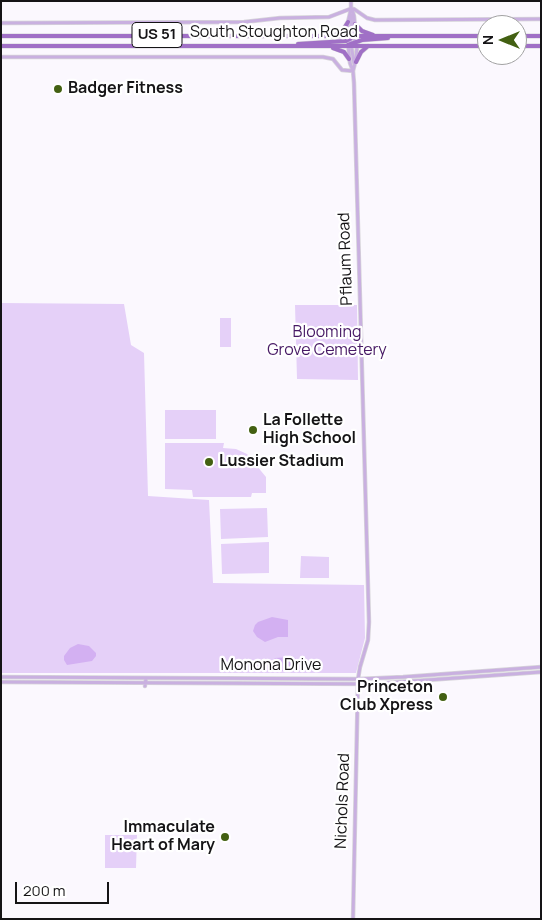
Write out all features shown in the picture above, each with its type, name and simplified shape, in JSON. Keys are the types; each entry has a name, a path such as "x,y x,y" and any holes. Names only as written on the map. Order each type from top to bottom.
{"main road":[{"path":"334,35 344,30 348,22"},
{"path":"355,24 362,31 375,36"},
{"name":"South Stoughton Road","path":"1,36 334,35 368,46 477,46"},
{"name":"South Stoughton Road","path":"1,46 328,46 375,36 477,36"},
{"path":"289,45 407,36"},
{"path":"527,36 541,36"},
{"path":"328,46 343,51 349,59"},
{"path":"356,62 361,52 368,46"},
{"path":"527,46 541,46"}],"street":[{"name":"Pflaum Road","path":"351,1 348,22 356,62 353,71"},
{"name":"Pflaum Road","path":"351,9 354,14 355,24 349,59 353,71 369,622 368,640 360,667 358,684"},
{"path":"1,57 323,57 333,59 342,70 353,71 351,9"},
{"path":"1,22 250,22 280,18 329,17 351,9 367,18 375,20 541,19"},
{"name":"Monona Drive","path":"1,676 358,679 541,667"},
{"name":"Monona Drive","path":"1,682 358,684 541,672"},
{"path":"145,684 146,678"},
{"name":"Nichols Road","path":"353,919 358,684"}],"green space":[{"path":"1,303 124,304 131,345 144,353 148,496 209,500 213,583 364,585 365,638 356,673 1,673"},
{"name":"Blooming Grove Cemetery","path":"295,305 357,305 358,380 297,379"},
{"path":"220,318 231,318 231,347 220,347"},
{"path":"165,410 216,410 216,439 165,439"},
{"name":"Lussier Stadium","path":"165,443 224,443 223,448 236,449 247,454 266,477 266,493 252,493 251,497 193,497 192,490 165,489"},
{"path":"267,508 268,537 221,539 220,509"},
{"path":"269,542 269,573 222,574 221,544"},
{"path":"301,556 329,557 329,578 300,578"},
{"path":"105,835 137,835 136,868 105,868"}],"shaded area":[{"path":"272,617 288,620 288,637 278,637 265,642 257,637 253,631 258,622"},
{"path":"78,644 89,646 96,653 96,656 92,661 67,665 64,656 70,648"},
{"path":"290,657 298,659 303,663 302,669 281,671 272,669 270,666 275,658"}],"place":[{"name":"Badger Fitness","path":"58,89"},
{"name":"La Follette High School","path":"253,430"},
{"name":"Lussier Stadium","path":"209,462"},
{"name":"Princeton Club Xpress","path":"443,697"},
{"name":"Immaculate Heart of Mary","path":"225,837"}]}
